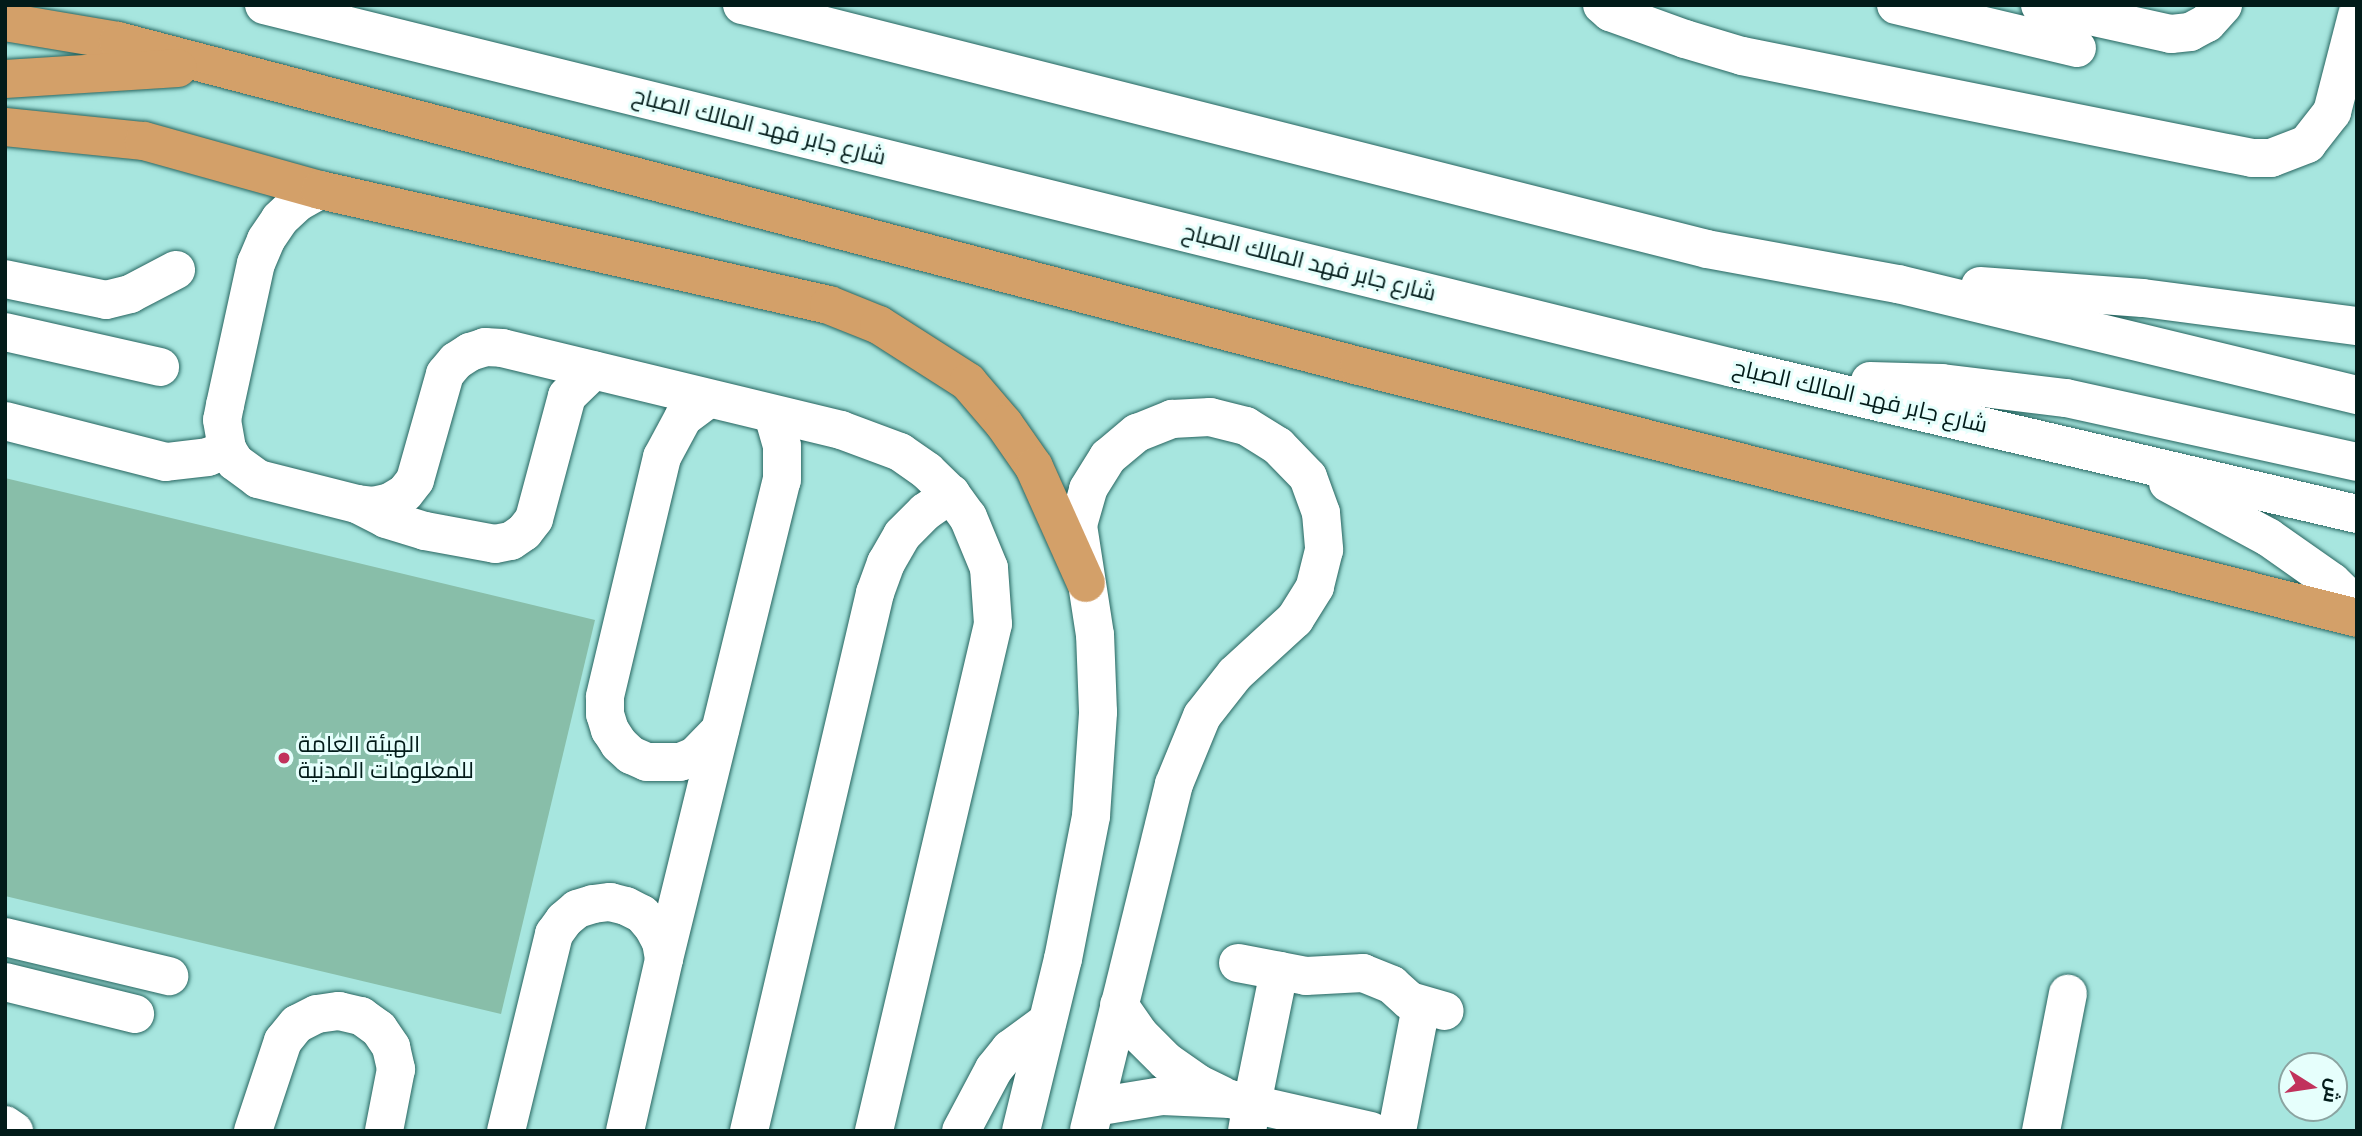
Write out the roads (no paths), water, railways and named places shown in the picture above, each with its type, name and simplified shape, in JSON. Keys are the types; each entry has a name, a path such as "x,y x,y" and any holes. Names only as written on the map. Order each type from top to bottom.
{"highway":[{"path":"5,22 118,41 1359,366 2357,618"},
{"path":"5,79 211,66"},
{"path":"5,127 144,141 320,190 829,305 879,325 968,382 1004,424 1034,467 1086,583"}],"street":[{"name":"شارع جابر فهد المالك الصباح","path":"264,5 1733,368 2357,514"},
{"path":"742,5 1707,249 1899,284 2357,395"},
{"path":"1602,5 1610,12 1659,17 1742,56 2252,158 2271,158 2307,145 2332,112 2357,15"},
{"path":"1896,5 2077,48"},
{"path":"2040,5 2171,34 2190,32 2207,23 2223,5"},
{"path":"320,190 298,202 280,219 266,240 256,263 222,420 227,449 235,462 258,479 357,504 373,506 390,502 405,493 415,480 438,389 456,361 485,347 502,348 841,430 900,453 927,471 951,494 968,517 989,568 993,624 874,1131"},
{"path":"5,279 106,300 130,294 176,270"},
{"path":"1899,284 2075,291 2357,326"},
{"path":"5,332 160,367"},
{"path":"357,504 386,519 425,530 495,544 511,541 524,532 534,519 567,396 594,370"},
{"path":"1801,382 1942,383 2066,398 2357,462"},
{"path":"708,399 683,418 662,457 605,697 605,714 610,730 631,755 663,764 695,756 720,730"},
{"path":"625,1131 664,959 782,480 782,446 772,414"},
{"path":"1021,1131 1063,959 1083,855 1095,769 1098,712 1095,635 1078,526 1088,489 1108,457 1137,433 1172,419 1210,417 1246,426 1267,439 1308,477 1321,513 1324,550 1315,587 1295,619 1235,674 1202,716 1174,784 1092,1119"},
{"path":"5,421 166,462 208,457 227,449"},
{"path":"2127,460 2268,537 2332,582 2357,606"},
{"path":"750,1131 875,593 886,563 902,535 925,512 951,494"},
{"path":"506,1131 554,934 564,920 578,909 593,904 610,902 626,906 642,915 653,927 661,942 664,959"},
{"path":"5,937 169,976"},
{"path":"1238,962 1306,976 1363,973 1392,985 1433,1008 1397,1131"},
{"path":"1243,1111 1279,971"},
{"path":"5,982 135,1014"},
{"path":"2041,1131 2068,994"},
{"path":"1119,1005 1140,1035 1166,1061 1243,1111"},
{"path":"254,1130 283,1041 297,1024 317,1014 339,1011 360,1016 379,1030 391,1048 396,1069 384,1131"},
{"path":"961,1131 994,1069 1010,1049 1047,1022"},
{"path":"1092,1119 1162,1096 1351,1128"},
{"path":"5,1125 14,1131"}],"place":[{"name":"الهيئة العامة للمعلومات المدنية","path":"284,758"}]}
